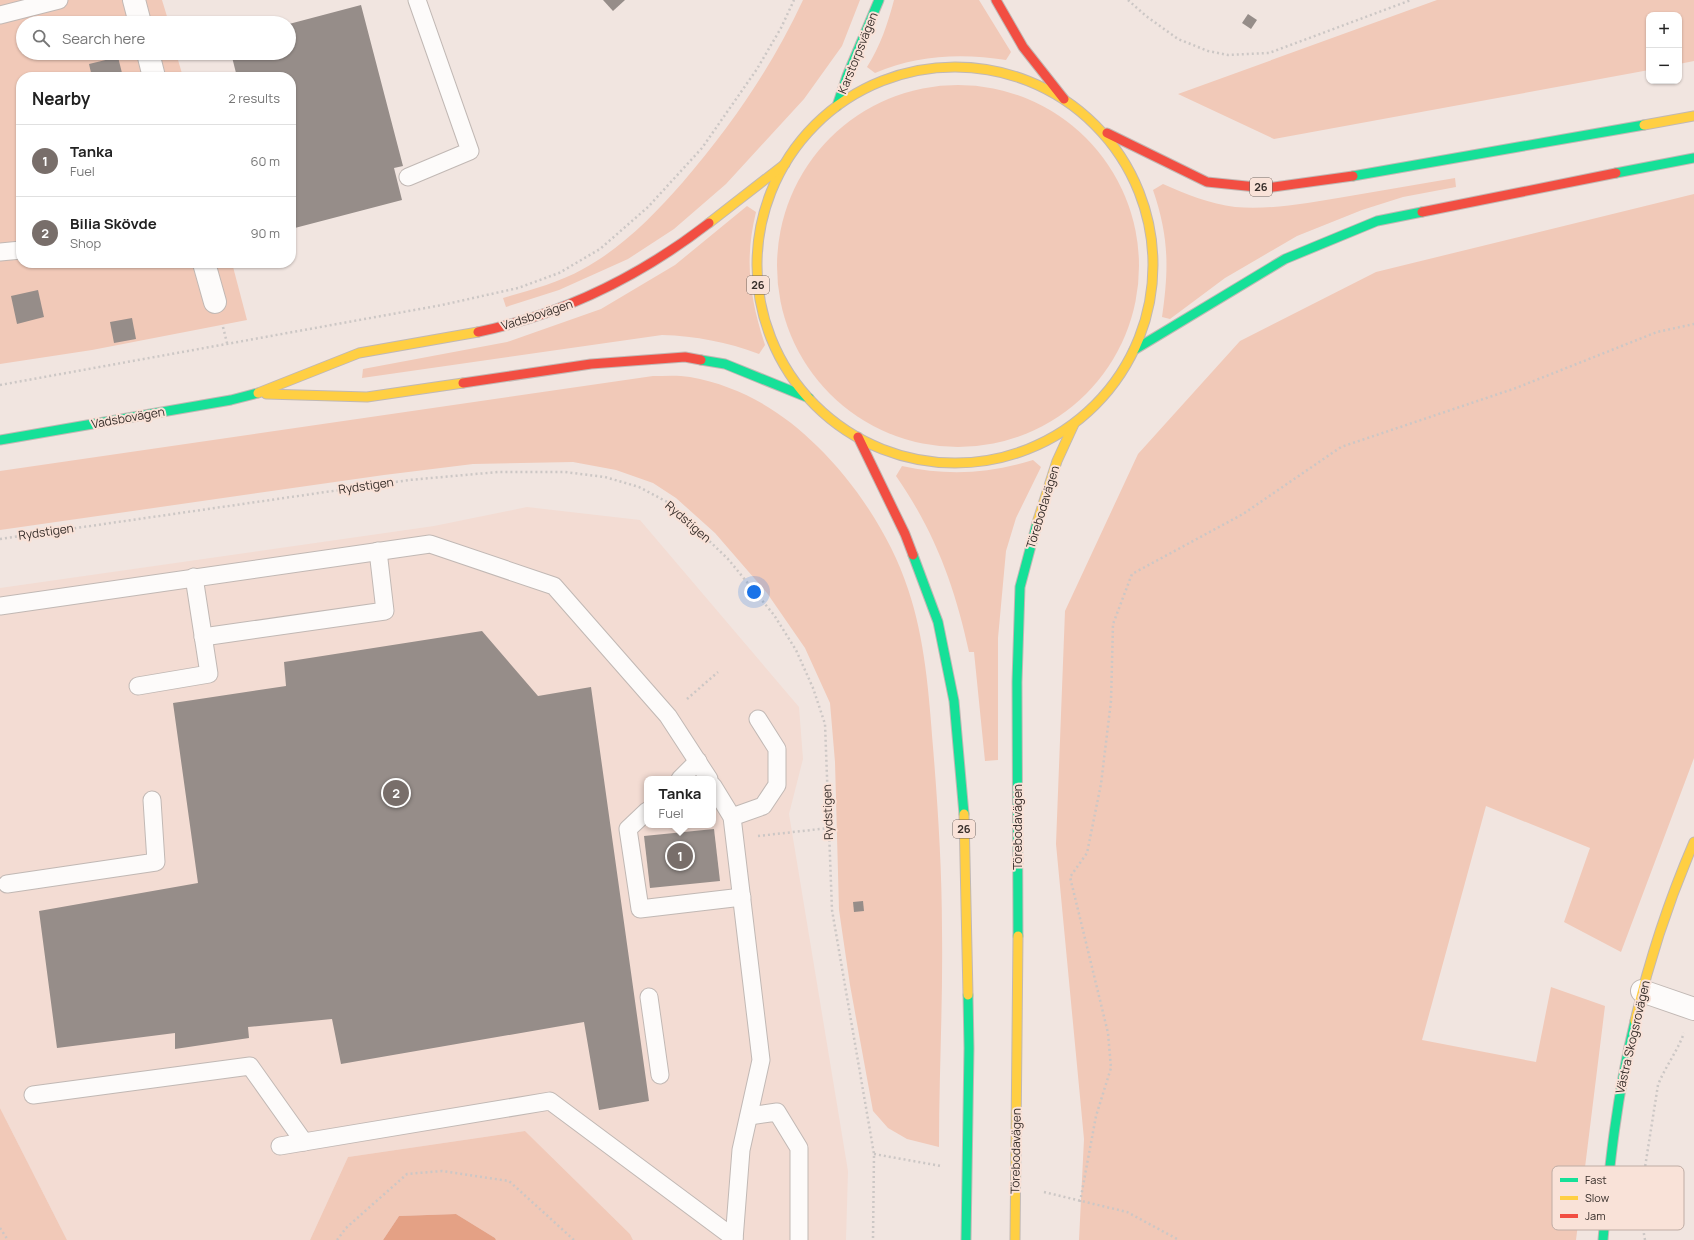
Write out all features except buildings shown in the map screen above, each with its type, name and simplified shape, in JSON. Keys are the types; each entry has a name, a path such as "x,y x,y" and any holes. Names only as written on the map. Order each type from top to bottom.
{"main road":[{"name":"Karstorpsvägen","path":"837,106 847,76 875,13 879,0"},
{"path":"996,0 1022,47 1064,99"},
{"name":"26","path":"1099,128 1120,155 1133,179 1148,217 1153,251 1152,284 1146,318 1134,350 1108,390 1074,424 1050,439 1024,451 996,459 968,462 939,462 911,458 884,449 858,437 824,413 809,398 793,379 780,357 770,334 758,286 757,260 760,235 773,187 785,164 800,143 817,123 837,106 863,90 891,78 920,70 950,67 980,68 1009,74 1038,85 1064,99 1099,128 1145,153 1207,182 1266,188 1324,181 1411,167 1694,116"},
{"name":"26","path":"1134,350 1285,259 1377,221 1694,158"},
{"name":"Vadsbovägen","path":"0,440 231,400 256,394 359,353 446,339 516,324 580,301 646,267 702,228 785,164"},
{"name":"Vadsbovägen","path":"256,394 367,397 592,364 685,357 725,364 774,386 809,398"},
{"name":"Törebodavägen","path":"1015,1240 1019,862 1017,682 1020,587 1038,518 1057,461 1074,424"},
{"name":"26","path":"858,437 905,534 938,622 954,701 964,823 969,1048 966,1240"},
{"name":"Västra Skogsrovägen","path":"1609,1166 1622,1078 1642,991 1679,877 1694,842"},
{"name":"Västra Skogsrovägen","path":"1603,1240 1604,1230"}],"street":[{"path":"134,0 138,16"},
{"path":"150,60 153,72"},
{"path":"206,268 216,302"},
{"path":"1642,991 1693,1008"}],"lane":[{"path":"0,15 59,0"},
{"path":"408,177 470,151 417,0"},
{"path":"0,252 16,250"},
{"path":"0,606 430,544 554,586 668,716 707,776"},
{"path":"203,637 385,611 378,551"},
{"path":"138,686 209,674 194,578"},
{"path":"732,817 763,806 777,785 777,749 758,719"},
{"path":"683,776 698,761"},
{"path":"716,791 732,817 761,1060 741,1150 734,1239"},
{"path":"7,884 156,862 152,800"},
{"path":"644,814 628,829 640,909 742,897"},
{"path":"648,997 660,1075"},
{"path":"33,1095 250,1066 304,1142"},
{"path":"280,1146 550,1101 734,1239"},
{"path":"749,1116 777,1112 799,1148 799,1240"}],"path":[{"path":"0,384 442,305 518,288 559,273 600,249 648,207 702,148 757,69 781,28 794,0"},
{"path":"1128,0 1146,16 1178,39 1208,51 1228,55 1269,53 1411,0"},
{"path":"1080,1202 1096,1116 1111,1068 1108,1033 1070,877 1087,853 1089,845 1101,784 1110,709 1113,624 1132,574 1243,514 1341,447 1516,388 1657,332 1694,324"},
{"name":"Rydstigen","path":"0,539 409,480 498,472 565,472 605,477 639,487 671,504 728,559 774,615 796,650 813,688 825,724 832,910 874,1154 873,1240"},
{"path":"682,703 718,672"},
{"path":"734,839 829,828"},
{"path":"1645,1166 1658,1085 1664,1068 1678,1049 1693,1008"},
{"path":"874,1154 943,1166"},
{"path":"337,1240 346,1228 407,1174 442,1171 509,1181 574,1240"},
{"path":"1044,1192 1080,1202 1127,1212 1179,1240"},
{"path":"0,1228 8,1240"},
{"path":"1643,1230 1645,1240"}],"shaded area":[{"path":"0,0 162,0 167,16 16,16 16,60 178,60 182,72 16,72 16,268 233,268 247,320 92,350 0,364"},
{"path":"803,0 860,0 842,46 804,99 726,184 674,229 628,259 559,290 506,307 503,298 544,286 573,274 597,261 624,241 661,207 701,161 734,117 778,49"},
{"path":"894,0 979,0 1011,52 1006,60 956,56 939,57 907,62 875,73 867,67 883,35"},
{"path":"1437,0 1694,0 1694,61 1682,63 1682,12 1646,12 1646,71 1274,139 1178,94"},
{"path":"958,85 993,89 1027,99 1058,116 1073,126 1086,138 1098,151 1108,166 1125,197 1135,231 1139,266 1135,301 1125,335 1108,366 1098,381 1086,394 1073,406 1058,416 1027,433 993,443 958,447 923,443 889,433 858,416 843,406 830,394 818,381 808,366 791,335 781,301 777,266 781,231 791,197 808,166 818,151 830,138 843,126 858,116 889,99 923,89"},
{"path":"1455,178 1456,187 1403,197 1362,210 1297,236 1225,278 1170,319 1162,317 1166,283 1165,238 1153,190 1163,184 1216,204 1235,207 1262,208 1317,202"},
{"path":"1694,194 1694,758 1621,952 1564,922 1590,848 1486,806 1422,1040 1536,1062 1551,987 1605,1006 1585,1166 1552,1166 1552,1230 1577,1230 1576,1240 1079,1240 1084,1139 1056,844 1065,611 1138,454 1240,341 1376,272"},
{"path":"747,206 756,212 750,247 750,279 752,295 765,345 759,354 711,340 662,335 362,378 363,369 507,342 601,309 675,265"},
{"path":"653,376 690,377 726,387 775,411 804,433 845,477 871,512 901,569 919,627 925,667 930,707 938,816 942,958 939,1147 907,1139 888,1128 873,1111 850,985 839,910 835,762 830,703 805,648 767,593 715,533 676,498 653,483 616,470 573,462 473,464 384,475 0,530 0,471"},
{"path":"1033,460 1041,467 1016,518 1006,551 998,638 998,760 985,761 974,652 969,652 950,583 933,539 910,497 896,476 902,466 935,471 968,472 984,471"},
{"path":"527,507 640,520 799,707 803,759 789,814 848,1171 846,1240 633,1240 630,1234 525,1131 348,1157 310,1240 67,1240 0,1108 0,588 434,526"},
{"path":"0,1108 67,1240 0,1240"},
{"path":"525,1131 630,1234 633,1240 496,1240 456,1214 399,1216 383,1240 310,1240 348,1157"},
{"path":"456,1214 496,1240 383,1240 399,1216"}],"traffic: fast":[{"path":"837,106 847,76 879,0"},
{"path":"1353,176 1644,125"},
{"path":"1616,173 1694,158"},
{"path":"1134,350 1285,259 1377,221 1422,212"},
{"path":"701,360 725,364 809,398"},
{"path":"0,440 231,400 258,393"},
{"path":"1018,936 1017,682 1020,587 1037,523"},
{"path":"913,555 938,622 954,701 964,814"},
{"path":"966,1240 969,1048 968,995"},
{"path":"1610,1166 1614,1130 1623,1076 1635,1021"},
{"path":"1603,1240 1604,1230"}],"traffic: slow":[{"path":"955,67 994,71 1031,82 1065,101 1095,125 1119,155 1138,189 1149,226 1153,265 1149,304 1138,341 1119,375 1095,405 1065,429 1031,448 994,459 955,463 916,459 879,448 845,429 815,405 791,375 772,341 761,304 757,265 761,226 772,189 791,155 815,125 845,101 879,82 916,71 955,67"},
{"path":"1644,125 1694,116"},
{"path":"709,223 785,164"},
{"path":"258,393 359,353 478,332"},
{"path":"266,394 367,397 463,383"},
{"path":"1037,523 1057,461 1074,424"},
{"path":"964,814 968,995"},
{"path":"1635,1021 1660,931 1694,842"},
{"path":"1015,1240 1018,936"}],"traffic: jam":[{"path":"996,0 1023,47 1064,99"},
{"path":"1107,133 1207,182 1266,188 1353,176"},
{"path":"1422,212 1616,173"},
{"path":"478,332 541,315 600,291 655,260 709,223"},
{"path":"463,383 591,364 685,357 701,360"},
{"path":"858,437 905,534 913,555"}],"place":[{"name":"Bilia Skövde","path":"396,793"},
{"name":"Tanka","path":"680,856"}]}
